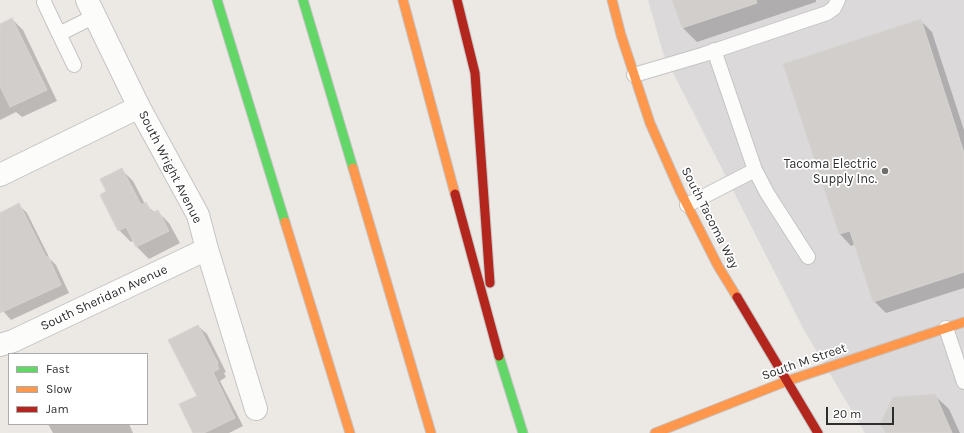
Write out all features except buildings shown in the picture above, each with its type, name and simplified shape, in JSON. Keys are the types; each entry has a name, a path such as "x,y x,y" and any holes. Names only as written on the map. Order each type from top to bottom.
{"main road":[{"path":"217,0 350,432"},
{"path":"303,0 421,404 431,433"},
{"path":"403,0 502,366 523,433"},
{"path":"457,0 475,73 493,332"},
{"name":"South Tacoma Way","path":"612,0 621,35 650,123 687,205 718,266 818,433"},
{"name":"South M Street","path":"655,433 787,381 964,322"}],"street":[{"name":"South Wright Avenue","path":"91,8 139,107 198,215 256,409"},
{"path":"0,175 139,107"},
{"name":"South Sheridan Avenue","path":"0,346 207,248"}],"lane":[{"path":"634,75 827,13 834,8 838,0"},
{"path":"44,2 74,65"},
{"path":"59,34 91,8"},
{"path":"714,50 755,170 767,193 808,257"},
{"path":"687,205 755,170"},
{"path":"946,328 964,382"}],"shaded area":[{"path":"648,0 964,0 964,433 865,433 804,330 663,53"}],"traffic: fast":[{"path":"217,0 285,222"},
{"path":"303,0 353,168"},
{"path":"499,356 523,433"}],"traffic: slow":[{"path":"403,0 455,194"},
{"path":"612,0 621,35 650,123 680,191 718,266 737,297"},
{"path":"353,168 431,433"},
{"path":"285,222 350,433"},
{"path":"655,433 787,381 964,322"}],"traffic: jam":[{"path":"457,0 475,73 490,283"},
{"path":"455,194 499,356"},
{"path":"737,297 818,433"}],"place":[{"name":"Tacoma Electric Supply Inc.","path":"885,171"}]}
